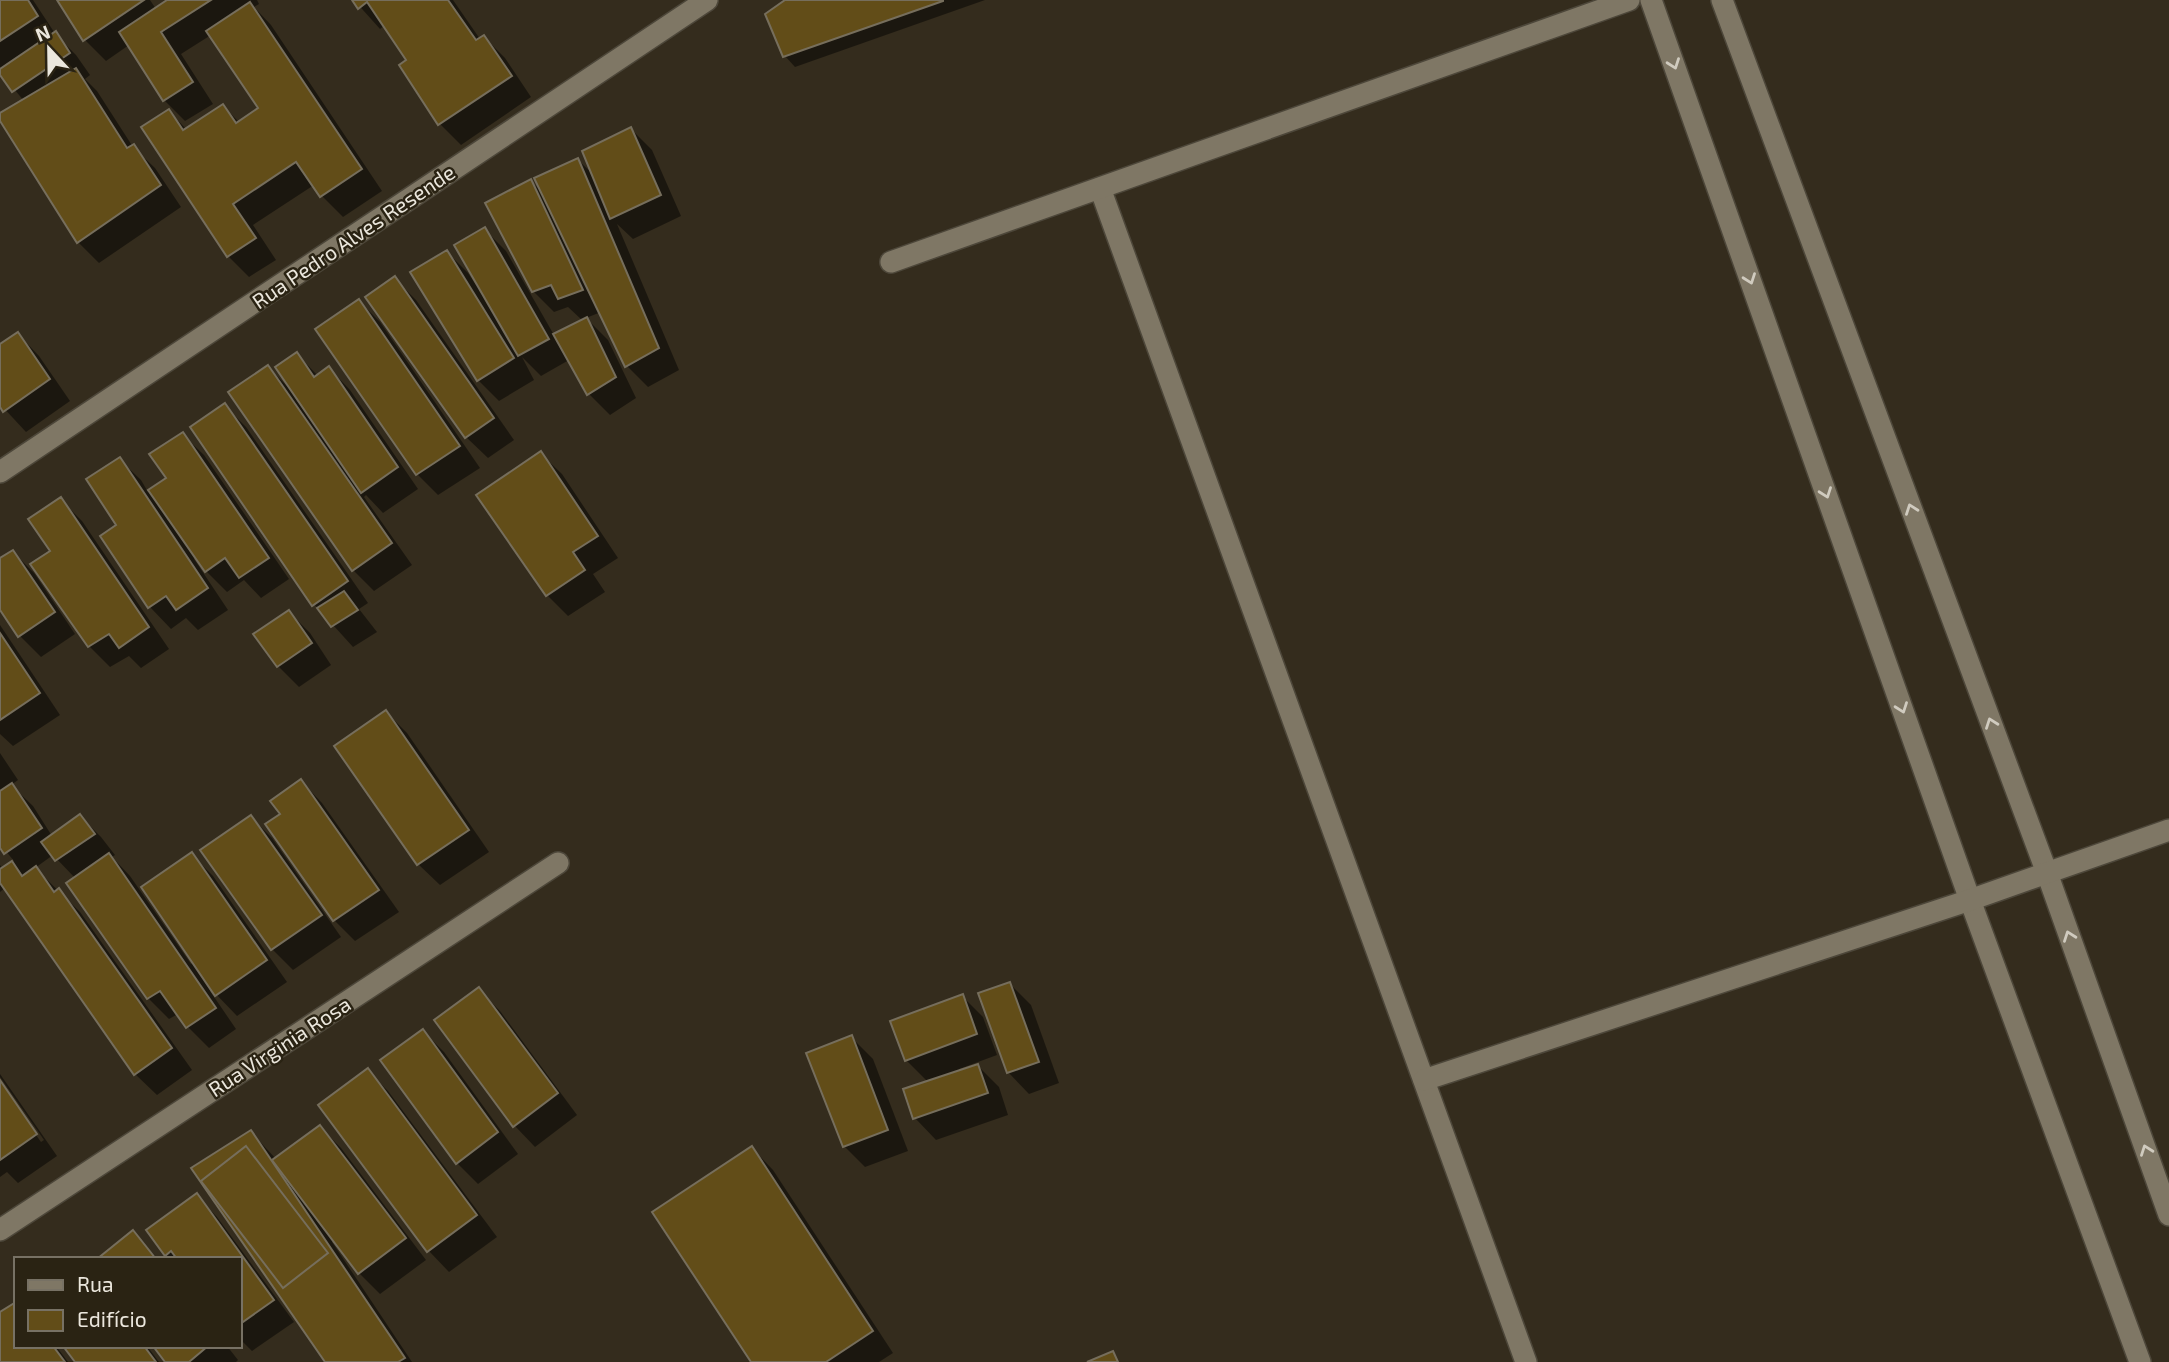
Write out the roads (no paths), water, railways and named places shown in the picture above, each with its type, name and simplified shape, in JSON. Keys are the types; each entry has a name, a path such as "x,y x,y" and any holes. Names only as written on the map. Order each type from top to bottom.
{"street":[{"name":"Rua Pedro Alves Resende","path":"0,472 707,0"},
{"path":"891,261 1629,0"},
{"path":"1651,0 1970,900 2140,1362"},
{"path":"1722,0 2046,873 2169,1215"},
{"path":"1100,188 1526,1362"},
{"path":"1424,1080 1970,900 2169,830"},
{"name":"Rua Virginia Rosa","path":"0,1230 558,863"}]}
